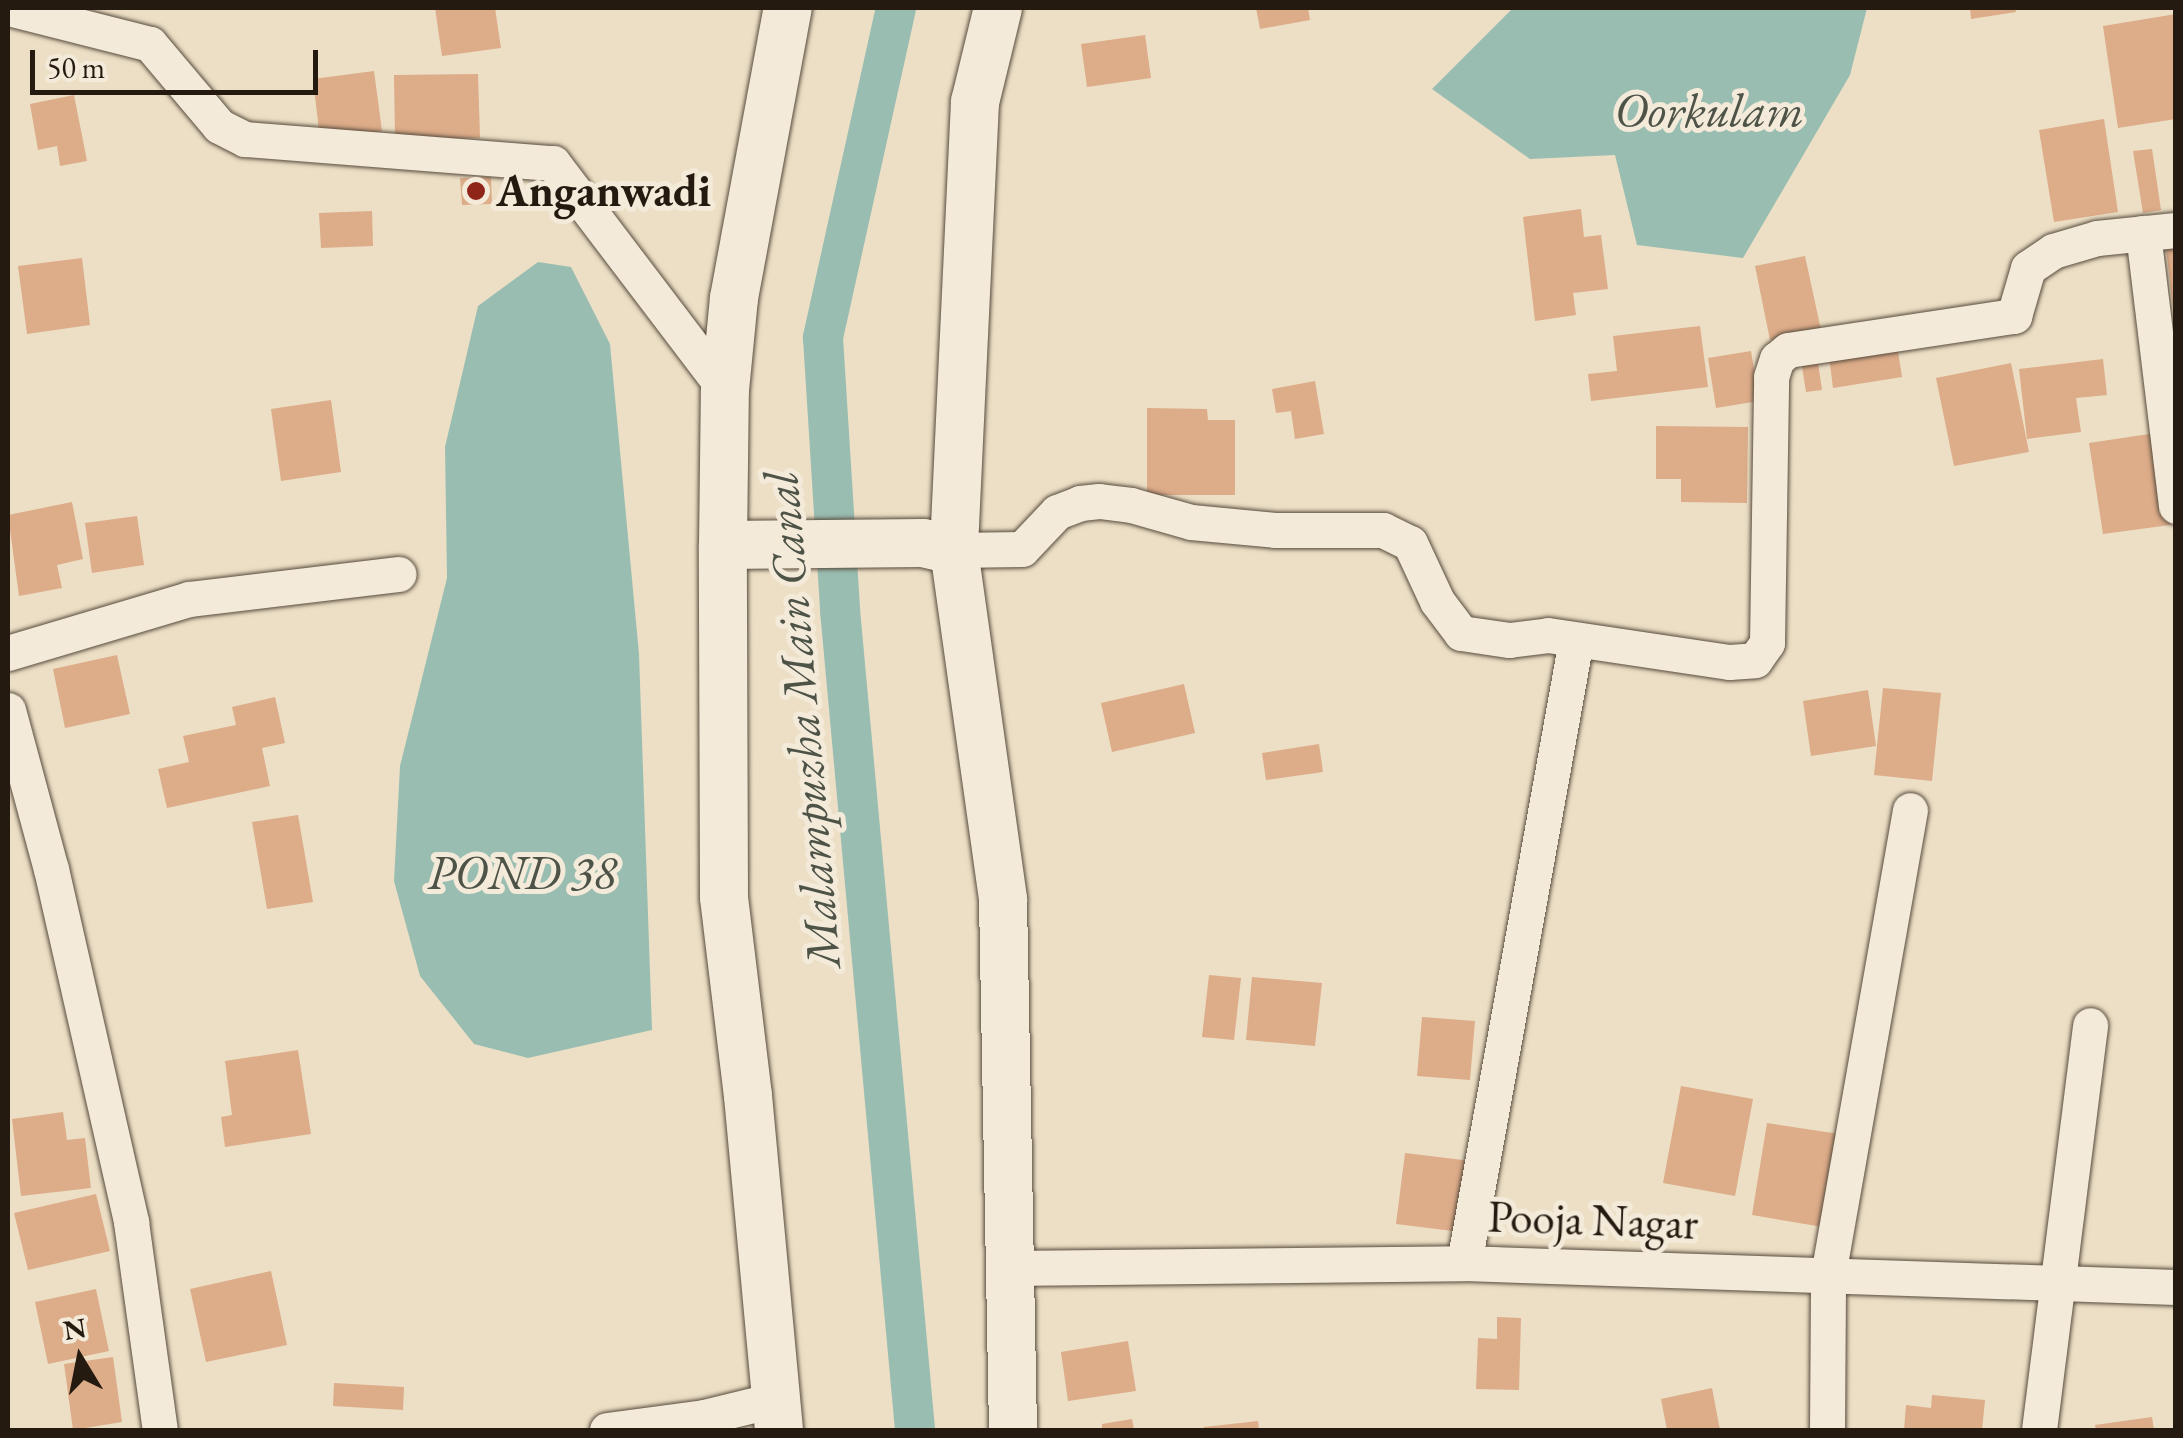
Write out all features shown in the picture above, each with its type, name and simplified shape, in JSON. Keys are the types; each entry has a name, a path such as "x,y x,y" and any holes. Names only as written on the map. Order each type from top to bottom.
{"street":[{"path":"8,8 150,44 219,126 245,139 553,162 725,390"},
{"path":"607,1430 704,1417 778,1415 748,1096 724,897 742,545 725,390 734,298 788,8"},
{"path":"998,8 974,102 954,550 1003,900 1013,1430"},
{"path":"742,545 897,542 954,550 1022,550 1057,512 1080,502 1099,501 1225,525 1383,530 1410,544 1437,601 1461,633 1509,640 1548,636 1729,662 1755,660 1767,643 1771,378 1777,359 1788,350 2014,316 2028,268 2053,251 2096,238 2160,231 2176,506"},
{"path":"8,653 189,599 399,574"},
{"path":"1464,1263 1576,640"},
{"path":"8,710 51,869 131,1222 160,1430"},
{"path":"1827,1430 1828,1275 1910,810"},
{"path":"2039,1430 2054,1283 2090,1025"},
{"name":"Pooja Nagar","path":"1007,1268 1464,1263 2176,1287"}],"water":[{"name":"Oorkulam","path":"1513,8 1867,8 1850,75 1743,258 1637,245 1615,155 1530,159 1432,89"},
{"name":"POND 38","path":"538,262 571,267 610,344 639,654 652,1030 528,1058 474,1044 420,976 394,881 400,766 447,578 445,447 478,306"}],"building":[{"path":"435,8 495,8 501,48 442,56"},
{"path":"1256,8 1308,8 1310,20 1260,29"},
{"path":"1970,8 2015,8 2016,12 1971,19"},
{"path":"2176,14 2176,119 2118,128 2103,26"},
{"path":"1145,35 1151,78 1087,87 1081,44"},
{"path":"374,71 382,131 320,139 313,79"},
{"path":"478,74 480,138 395,140 394,75"},
{"path":"74,95 87,161 60,166 57,146 38,150 30,104"},
{"path":"2104,119 2118,212 2054,222 2039,130"},
{"path":"2152,149 2161,210 2143,213 2133,151"},
{"name":"Anganwadi","path":"491,177 492,204 462,205 460,178"},
{"path":"1581,209 1584,237 1601,235 1608,289 1573,293 1576,315 1535,321 1523,217"},
{"path":"372,211 373,246 321,248 319,213"},
{"path":"2176,246 2176,308 2173,308 2166,247"},
{"path":"1805,256 1821,330 1770,340 1755,266"},
{"path":"82,258 90,325 27,334 18,266"},
{"path":"1700,326 1708,387 1591,401 1588,374 1617,371 1613,336"},
{"path":"1897,345 1902,377 1833,388 1829,356"},
{"path":"1751,351 1759,401 1716,408 1708,358"},
{"path":"2103,359 2107,395 2076,398 2081,432 2027,439 2019,369"},
{"path":"1818,363 1822,390 1806,392 1802,366"},
{"path":"2011,363 2029,452 1954,466 1936,378"},
{"path":"1315,381 1324,434 1295,439 1291,411 1276,413 1272,389"},
{"path":"331,400 341,472 281,481 271,409"},
{"path":"1147,408 1207,409 1208,420 1235,420 1235,495 1147,495"},
{"path":"1656,426 1748,427 1747,503 1681,502 1681,479 1656,479"},
{"path":"2156,433 2170,525 2103,534 2089,443"},
{"path":"72,502 83,559 57,565 62,588 19,596 8,515"},
{"path":"137,516 144,565 92,573 85,523"},
{"path":"117,655 130,714 65,728 53,669"},
{"path":"1184,684 1195,733 1112,752 1101,703"},
{"path":"1883,688 1941,693 1932,781 1874,775"},
{"path":"1868,690 1876,746 1811,756 1803,701"},
{"path":"275,697 285,743 262,748 270,786 167,808 158,769 189,762 183,736 236,725 232,707"},
{"path":"1319,744 1323,772 1266,780 1262,753"},
{"path":"298,815 313,902 267,909 252,822"},
{"path":"1209,975 1241,978 1234,1040 1202,1037"},
{"path":"1252,977 1322,983 1315,1046 1246,1040"},
{"path":"1422,1017 1475,1021 1470,1080 1417,1076"},
{"path":"298,1050 311,1134 225,1147 221,1117 232,1115 225,1061"},
{"path":"1681,1086 1753,1099 1735,1196 1663,1183"},
{"path":"63,1112 67,1140 85,1138 91,1188 21,1196 12,1119"},
{"path":"1767,1123 1839,1134 1823,1227 1752,1215"},
{"path":"1405,1153 1471,1161 1461,1232 1396,1224"},
{"path":"96,1194 110,1251 28,1270 14,1213"},
{"path":"271,1271 287,1345 206,1362 190,1289"},
{"path":"96,1289 109,1351 48,1364 35,1302"},
{"path":"1497,1317 1521,1318 1519,1390 1476,1389 1478,1338 1497,1339"},
{"path":"1128,1341 1136,1391 1068,1401 1061,1352"},
{"path":"113,1357 122,1422 73,1430 64,1364"},
{"path":"334,1383 404,1387 403,1410 333,1406"},
{"path":"1712,1388 1720,1430 1667,1430 1661,1399"},
{"path":"1932,1395 1985,1400 1982,1430 1904,1430 1906,1405 1931,1408"},
{"path":"2152,1417 2154,1430 2096,1430 2095,1425"},
{"path":"1132,1419 1134,1430 1102,1430 1102,1424"},
{"path":"1258,1421 1259,1430 1204,1430 1204,1427"}],"waterway":[{"name":"Malampuzha Main Canal","path":"896,8 823,338 840,610 915,1430"}],"place":[{"name":"Anganwadi","path":"476,191"}]}
